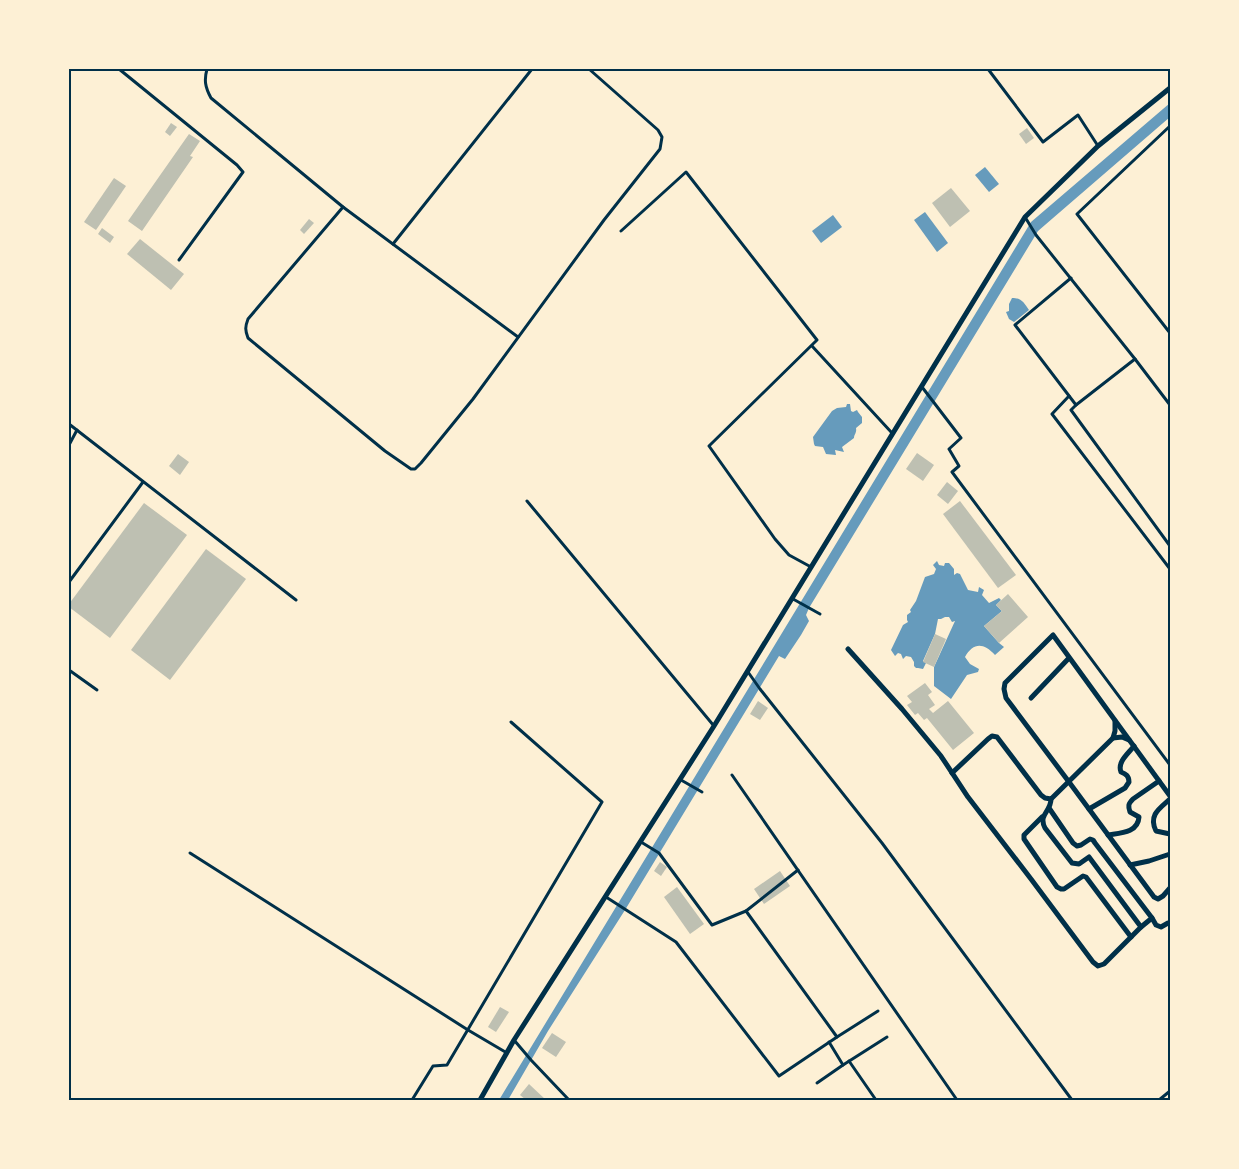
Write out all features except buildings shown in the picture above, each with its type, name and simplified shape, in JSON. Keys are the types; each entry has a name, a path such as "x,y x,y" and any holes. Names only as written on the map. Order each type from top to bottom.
{"street":[{"path":"480,1100 514,1040 748,672 1025,217 1098,146 1170,88"},
{"path":"1170,834 1156,831 1153,824 1156,812 1170,797 1053,636 1005,684 1006,698 1154,897 1158,899 1170,888"},
{"path":"848,649 941,756 968,796 1093,962 1098,966 1104,964 1152,918"},
{"path":"1031,698 1069,658"},
{"path":"1115,720 1113,738 1051,799 1051,806 1043,817 1024,835 1024,838 1058,888 1064,889 1082,876 1086,877 1131,937"},
{"path":"952,773 988,739 992,736 996,737 1041,795 1051,799"},
{"path":"1113,738 1122,737 1129,740"},
{"path":"1089,809 1125,788 1129,778 1121,772 1119,767 1134,746"},
{"path":"1108,835 1129,831 1136,827 1139,818 1130,812 1129,803 1159,781"},
{"path":"1049,808 1072,843 1077,846 1090,839 1093,840 1156,925 1161,927 1170,923"},
{"path":"1043,817 1042,822 1045,828 1072,863 1079,864 1089,857 1141,927"},
{"path":"1130,865 1170,854"}],"lane":[{"path":"119,69 237,164 243,172 179,260"},
{"path":"207,69 204,79 211,98 343,207 518,337"},
{"path":"393,244 532,69"},
{"path":"343,207 248,319 245,331 248,338 385,451 411,469 415,469 473,399 604,220 660,149 662,137 658,130 589,69"},
{"path":"988,69 1043,142 1078,116 1098,146"},
{"path":"1170,126 1077,214 1170,333"},
{"path":"621,232 686,172 817,340 709,446 775,539 790,554 812,568"},
{"path":"1025,217 1036,235 1170,405"},
{"path":"1071,278 1015,325 1076,405"},
{"path":"812,346 892,434"},
{"path":"1135,359 1071,410 1170,546"},
{"path":"922,386 961,438 949,449 959,466 952,472 1170,765"},
{"path":"1069,396 1052,414 1170,569"},
{"path":"69,424 296,600"},
{"path":"69,445 77,430"},
{"path":"69,582 143,482"},
{"path":"527,501 714,726"},
{"path":"793,598 820,614"},
{"path":"69,670 97,690"},
{"path":"748,672 882,843 1072,1100"},
{"path":"412,1100 433,1066 447,1065 602,802 510,722"},
{"path":"732,775 957,1100"},
{"path":"681,780 700,790"},
{"path":"641,842 659,853 712,925 746,911 798,870"},
{"path":"190,853 507,1053"},
{"path":"606,897 676,942 779,1076 878,1012"},
{"path":"746,911 837,1037"},
{"path":"817,1083 887,1037"},
{"path":"514,1040 569,1100"},
{"path":"829,1042 843,1065"},
{"path":"849,1062 876,1100"},
{"path":"1159,1100 1170,1091"}],"water":[{"path":"1170,103 1170,117 1038,231 809,608 806,615 809,621 801,635 785,659 779,656 625,910 548,1031 508,1100 499,1100 1031,222"},
{"path":"985,167 999,184 989,192 975,175"},
{"path":"925,212 948,243 937,252 914,220"},
{"path":"833,215 842,227 821,243 812,231"},
{"path":"1012,298 1020,300 1029,310 1014,322 1009,319 1006,312 1009,311 1009,304"},
{"path":"847,404 850,404 851,411 857,410 862,417 862,423 856,428 854,438 842,447 844,452 835,450 836,455 826,454 823,447 815,446 813,437 832,411 837,408 846,407"},
{"path":"937,561 939,565 944,566 945,563 949,563 954,569 954,575 960,574 968,590 978,592 979,587 984,590 982,595 989,603 999,598 1001,600 996,605 1002,611 984,626 1004,647 995,655 982,646 971,649 965,657 970,664 979,669 978,672 967,675 951,699 934,686 934,667 955,621 952,622 949,617 938,619 935,634 923,661 926,663 923,669 914,666 911,657 906,656 903,659 901,654 898,653 895,656 891,650 903,625 908,622 907,615 911,612 910,610 916,601 925,577 934,574 936,569 933,565"}]}
